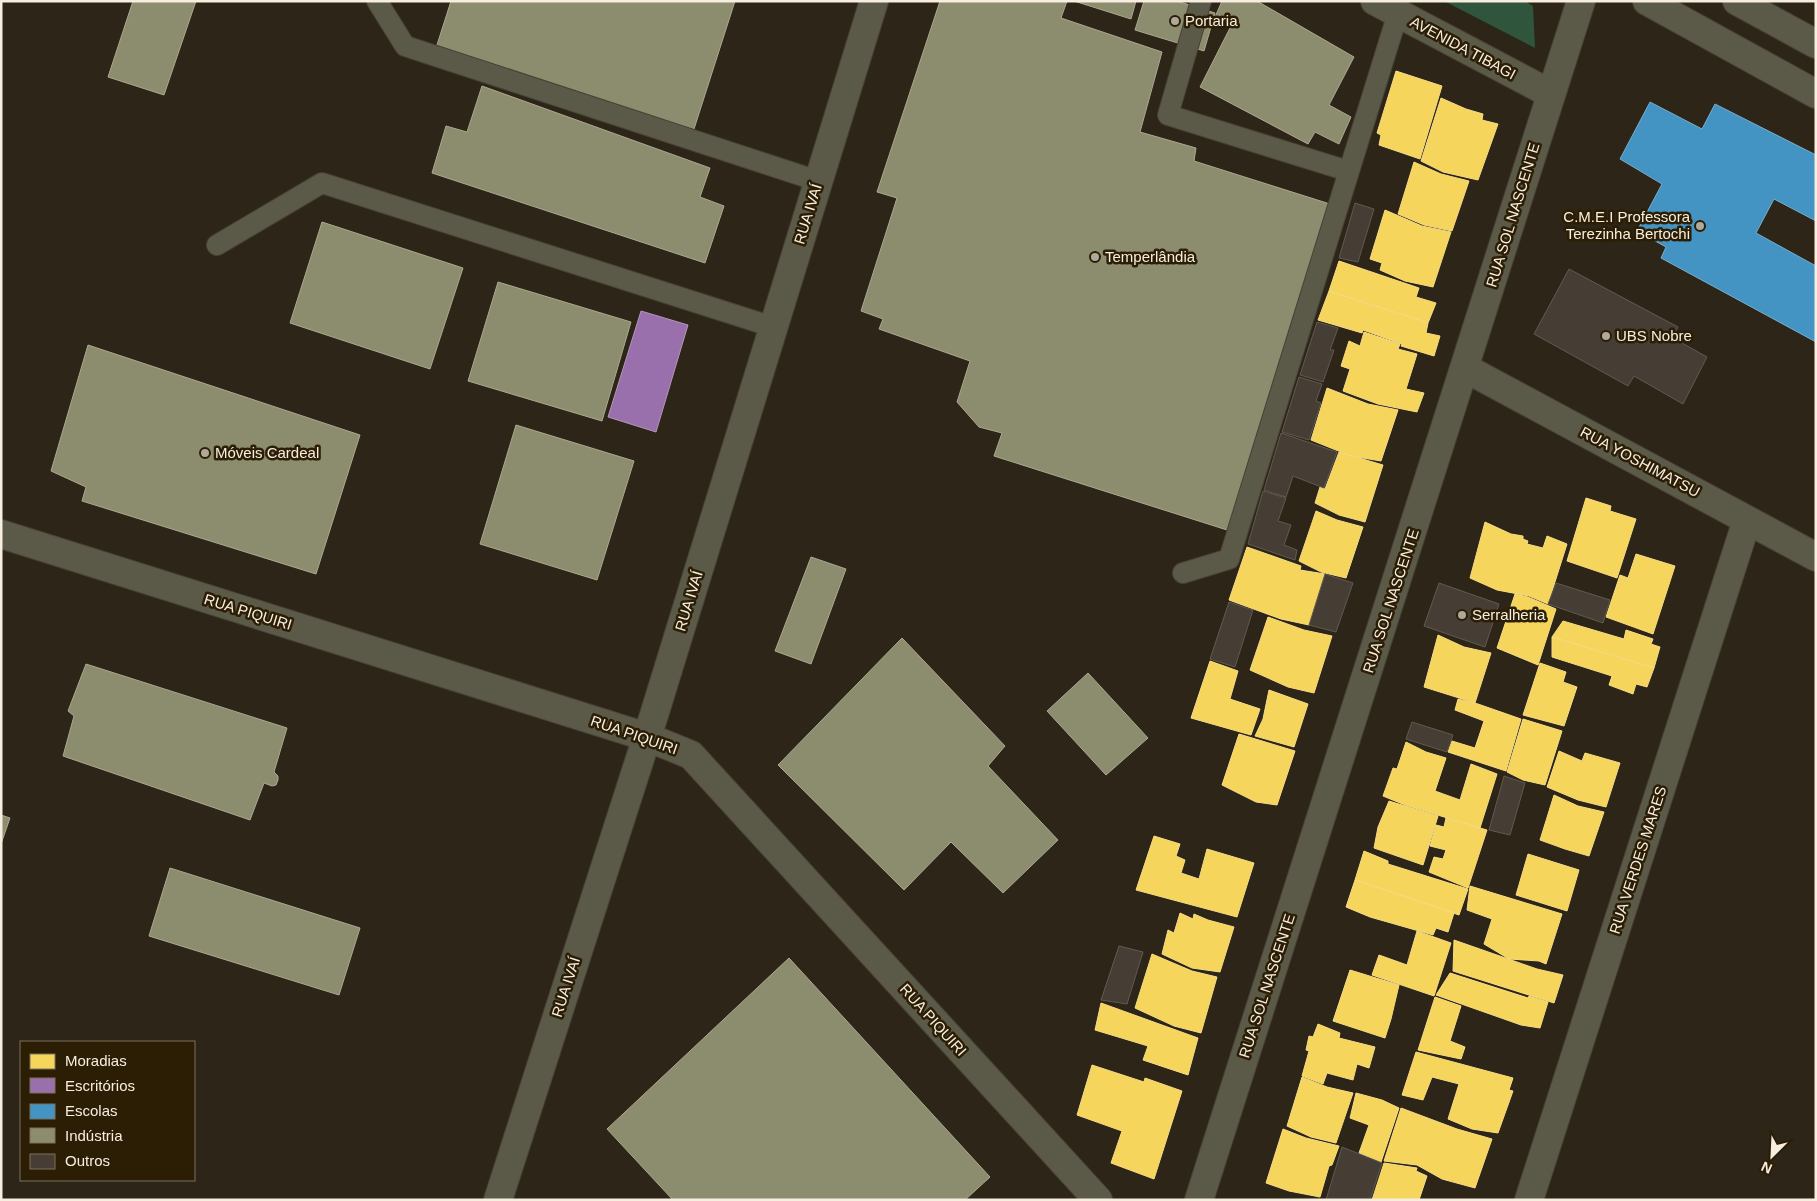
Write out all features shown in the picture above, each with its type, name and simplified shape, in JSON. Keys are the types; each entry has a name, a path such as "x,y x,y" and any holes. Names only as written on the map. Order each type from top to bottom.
{"street":[{"name":"RUA IVAÍ","path":"498,1200 647,737 874,1"},
{"name":"RUA SOL NASCENTE","path":"1199,1200 1581,1"},
{"path":"1647,1 1816,94"},
{"path":"1736,1 1816,44"},
{"name":"AVENIDA TIBAGI","path":"1386,7 1551,94"},
{"name":"RUA YOSHIMATSU","path":"1465,368 1816,556"},
{"name":"RUA VERDES MARES","path":"1529,1200 1747,520"},
{"name":"RUA PIQUIRI","path":"1,534 647,737 691,754 1098,1200"}],"lane":[{"path":"377,1 405,46 818,181"},
{"path":"1201,1 1168,116 1348,171"},
{"path":"1183,573 1229,559 1348,171 1386,7"},
{"path":"217,245 322,183 773,327"}],"green space":[{"path":"1444,1 1525,1 1533,6 1535,48"}],"building: Moradias":[{"path":"1396,71 1442,86 1420,159 1379,145 1381,135 1377,133"},
{"path":"1441,98 1483,114 1482,120 1498,124 1478,180 1443,172 1421,161"},
{"path":"1414,162 1441,174 1469,181 1452,231 1424,225 1398,214"},
{"path":"1385,210 1422,226 1451,232 1433,287 1405,281 1380,270 1382,263 1370,259"},
{"path":"1339,261 1419,288 1416,297 1436,303 1428,323 1329,291"},
{"path":"1329,291 1428,323 1426,333 1440,336 1434,356 1401,346 1402,344 1363,330 1362,333 1318,320"},
{"path":"1364,332 1400,344 1398,349 1417,354 1406,389 1424,393 1417,412 1378,404 1343,391 1350,369 1341,366 1349,341 1360,346"},
{"path":"1327,388 1368,404 1398,410 1381,461 1351,456 1311,440"},
{"path":"1339,452 1383,465 1365,522 1339,515 1315,503 1320,487 1325,489"},
{"path":"1586,498 1611,506 1610,511 1636,519 1617,578 1567,561"},
{"path":"1316,511 1337,520 1363,527 1346,578 1321,572 1299,561"},
{"path":"1485,522 1511,534 1523,536 1523,539 1528,541 1527,544 1543,548 1547,536 1567,544 1548,604 1529,596 1497,590 1470,578"},
{"path":"1247,547 1301,566 1300,570 1325,574 1309,625 1281,619 1229,600"},
{"path":"1636,554 1675,566 1653,634 1606,617 1620,575 1628,578"},
{"path":"1515,594 1528,597 1556,609 1538,665 1497,648"},
{"path":"1268,617 1304,630 1332,636 1314,693 1288,687 1250,670"},
{"path":"1563,621 1624,639 1626,630 1653,639 1651,644 1660,647 1654,668 1552,637"},
{"path":"1438,635 1464,647 1491,653 1475,703 1424,687"},
{"path":"1552,637 1654,668 1647,687 1636,684 1633,694 1609,685 1612,676 1552,657"},
{"path":"1210,661 1238,671 1230,699 1260,709 1251,735 1191,718"},
{"path":"1540,663 1566,672 1563,682 1577,687 1564,726 1523,715"},
{"path":"1269,690 1308,704 1294,747 1255,736 1263,719"},
{"path":"1458,699 1521,719 1506,771 1448,752 1452,741 1475,748 1484,721 1455,710"},
{"path":"1523,719 1562,731 1545,785 1523,780 1507,772"},
{"path":"1239,734 1295,751 1277,805 1256,802 1222,785"},
{"path":"1406,742 1426,752 1446,758 1435,791 1460,800 1471,764 1497,774 1480,828 1405,805 1383,796 1393,768 1397,769"},
{"path":"1559,751 1582,761 1585,753 1620,763 1606,807 1578,800 1547,787"},
{"path":"1554,795 1578,806 1604,812 1589,856 1540,840"},
{"path":"1389,801 1438,816 1423,865 1374,848 1378,827"},
{"path":"1446,818 1487,830 1468,888 1429,872 1434,857 1443,859 1446,850 1430,846 1436,825 1444,827"},
{"path":"1154,836 1180,844 1176,856 1185,860 1181,873 1199,879 1207,849 1254,863 1237,917 1136,890"},
{"path":"1364,851 1388,861 1388,864 1468,889 1459,915 1355,880"},
{"path":"1528,854 1579,870 1567,911 1516,895"},
{"path":"1355,880 1454,913 1448,932 1436,928 1433,935 1370,917 1346,907"},
{"path":"1470,886 1562,914 1546,964 1539,961 1509,959 1484,944 1492,919 1467,910"},
{"path":"1180,913 1193,919 1194,914 1234,927 1220,972 1192,968 1162,954 1168,930 1174,933"},
{"path":"1417,931 1451,943 1434,996 1372,975 1379,955 1407,965"},
{"path":"1454,940 1537,969 1563,975 1554,1003 1453,971"},
{"path":"1152,954 1192,971 1217,977 1201,1033 1174,1026 1135,1008"},
{"path":"1350,970 1399,985 1385,1038 1333,1021"},
{"path":"1450,973 1528,998 1529,996 1548,1002 1540,1028 1521,1025 1436,995"},
{"path":"1435,997 1461,1006 1450,1041 1465,1047 1461,1059 1418,1050"},
{"path":"1101,1003 1198,1038 1188,1075 1143,1060 1148,1046 1095,1030"},
{"path":"1318,1024 1340,1033 1339,1038 1375,1047 1369,1068 1357,1064 1353,1080 1327,1073 1323,1084 1302,1076 1309,1051 1306,1050 1309,1036 1313,1037"},
{"path":"1416,1052 1513,1078 1509,1090 1513,1091 1498,1133 1472,1129 1448,1119 1459,1084 1432,1077 1423,1100 1402,1095"},
{"path":"1092,1065 1144,1082 1145,1078 1182,1091 1154,1179 1111,1163 1122,1131 1077,1115"},
{"path":"1302,1077 1327,1087 1353,1093 1336,1143 1311,1137 1287,1126"},
{"path":"1356,1093 1382,1100 1399,1108 1381,1162 1359,1153 1369,1125 1350,1118"},
{"path":"1401,1108 1457,1129 1492,1139 1475,1188 1442,1179 1417,1165 1384,1161"},
{"path":"1283,1129 1306,1138 1339,1146 1332,1165 1329,1166 1320,1197 1289,1191 1266,1183"},
{"path":"1384,1163 1417,1168 1416,1171 1427,1176 1419,1200 1372,1200"}],"building: Escritórios":[{"path":"641,311 688,325 656,432 608,417"}],"building: Escolas":[{"name":"C.M.E.I Professora Terezinha Bertochi","path":"1650,102 1702,129 1715,104 1816,155 1816,221 1774,199 1756,233 1816,266 1816,342 1661,258 1666,247 1637,231 1662,184 1620,159"}],"building: Indústria":[{"path":"133,1 196,1 164,95 108,77"},
{"path":"451,1 735,1 694,129 436,48"},
{"name":"Temperlândia","path":"940,1 1067,1 1061,18 1162,52 1140,132 1196,148 1194,161 1330,204 1227,530 994,456 1002,433 979,427 957,402 970,361 879,329 883,319 861,311 897,198 877,192"},
{"path":"1074,1 1136,1 1131,19"},
{"name":"Portaria","path":"1144,1 1177,1 1215,13 1204,51 1135,30"},
{"path":"1222,1 1257,1 1354,57 1329,105 1351,117 1339,144 1315,132 1308,144 1200,87 1231,26 1215,17"},
{"path":"482,86 710,168 700,197 724,206 705,263 432,173 446,126 467,132"},
{"path":"322,222 463,268 430,369 290,323"},
{"path":"498,282 631,322 602,421 468,381"},
{"name":"Móveis Cardeal","path":"88,345 360,435 316,574 82,501 86,487 51,471"},
{"path":"516,425 634,461 597,580 480,544"},
{"path":"811,557 846,569 811,664 775,651"},
{"path":"902,638 1005,746 988,766 1058,840 1003,893 951,842 904,890 778,765"},
{"path":"86,664 287,728 274,772 278,776 276,785 272,786 264,783 250,820 63,756 74,716 68,711"},
{"path":"1088,673 1148,738 1106,775 1047,711"},
{"path":"1,815 10,818 1,844"},
{"path":"170,868 360,928 339,995 149,936"},
{"path":"789,958 990,1177 965,1200 673,1200 607,1129"}],"building: Outros":[{"path":"1355,203 1374,209 1358,262 1339,258"},
{"name":"UBS Nobre","path":"1569,269 1678,327 1673,338 1707,357 1683,404 1634,376 1628,386 1534,334"},
{"path":"1317,322 1338,328 1330,350 1334,350 1323,382 1300,375"},
{"path":"1299,377 1322,384 1316,401 1321,403 1309,440 1282,432"},
{"path":"1281,433 1337,452 1324,488 1293,476 1286,497 1264,490"},
{"path":"1263,491 1286,498 1278,521 1291,525 1284,545 1297,550 1295,560 1248,544"},
{"path":"1325,574 1353,583 1336,632 1309,625"},
{"name":"Serralheria","path":"1439,583 1499,604 1485,647 1424,626"},
{"path":"1556,583 1610,600 1603,623 1548,604"},
{"path":"1229,602 1253,610 1235,667 1210,659"},
{"path":"1412,722 1453,735 1447,752 1406,739"},
{"path":"1504,776 1525,783 1510,835 1489,830"},
{"path":"1119,946 1143,952 1127,1004 1101,1000"},
{"path":"1342,1147 1382,1163 1370,1200 1326,1200"}],"place":[{"name":"Portaria","path":"1175,21"},
{"name":"C.M.E.I Professora Terezinha Bertochi","path":"1700,226"},
{"name":"Temperlândia","path":"1095,257"},
{"name":"UBS Nobre","path":"1606,336"},
{"name":"Móveis Cardeal","path":"205,453"},
{"name":"Serralheria","path":"1462,615"}]}
